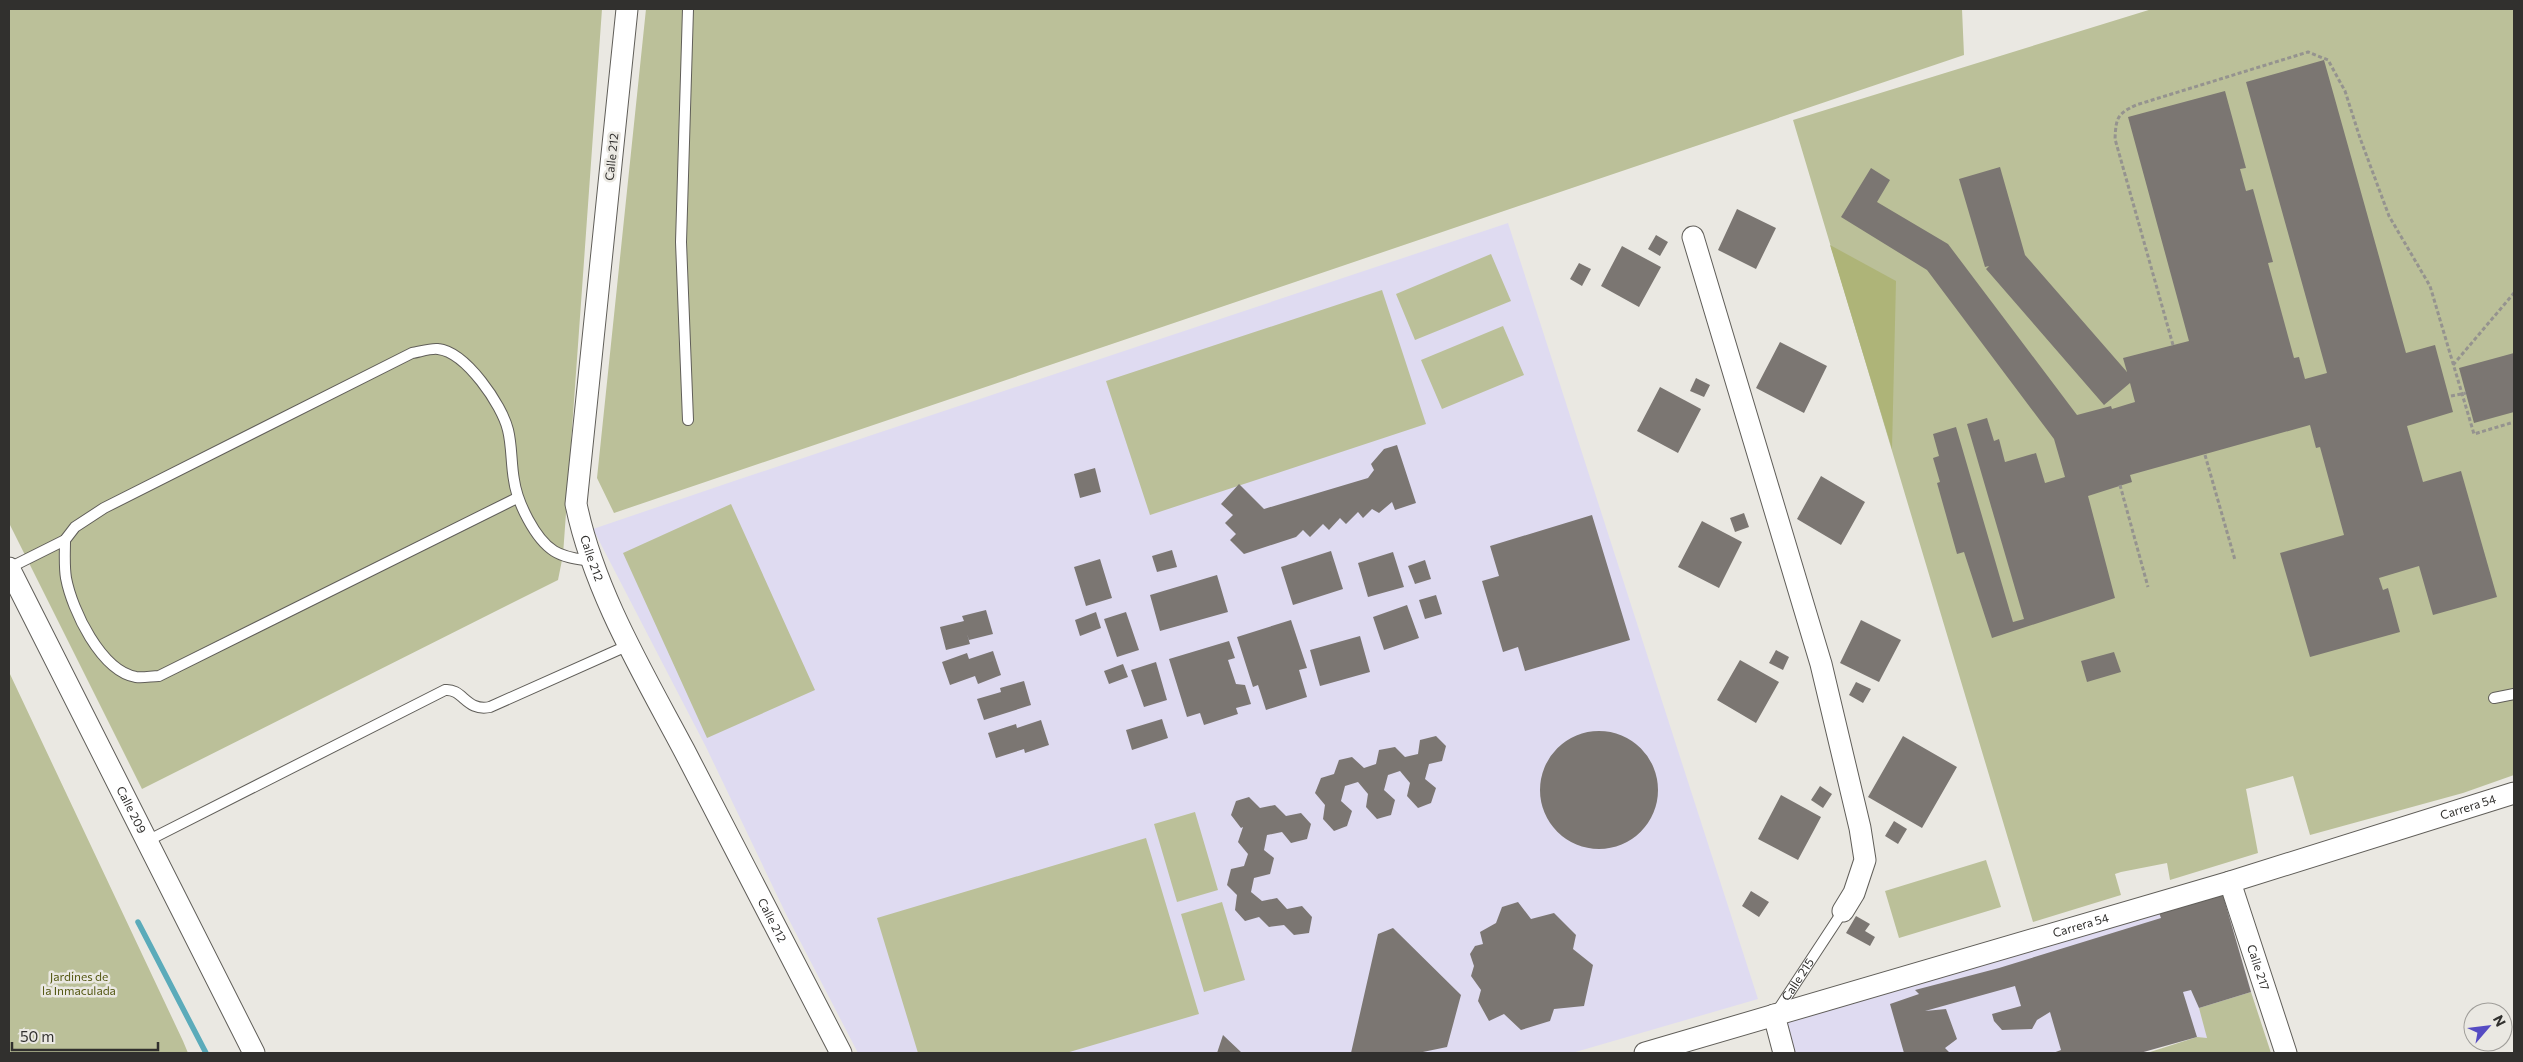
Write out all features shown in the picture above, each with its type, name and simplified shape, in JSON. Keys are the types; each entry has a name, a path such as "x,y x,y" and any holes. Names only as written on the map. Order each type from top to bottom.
{"street":[{"name":"Calle 212","path":"627,9 576,504 591,561 629,645 841,1053"},
{"path":"1693,237 1822,664 1860,828 1865,860 1854,893 1843,911"},
{"name":"Calle 209","path":"9,568 254,1053"},
{"name":"Carrera 54","path":"1645,1053 2230,882 2514,793"},
{"name":"Calle 217","path":"2230,882 2286,1053"},
{"path":"1774,1016 1784,1053"}],"lane":[{"path":"688,9 681,242 688,420"},
{"path":"9,568 65,540 74,527 113,504 412,353 438,349 458,358 482,382 498,404 508,430 517,498 528,521 553,551 591,561"},
{"path":"65,540 66,578 76,609 93,642 116,668 136,677 159,676 517,498"},
{"path":"148,841 445,690 455,692 471,706 481,709 629,645"},
{"path":"2494,698 2514,694"},
{"name":"Calle 215","path":"1774,1016 1843,911"}],"path":[{"path":"2173,345 2115,139 2116,121 2124,111 2136,105 2308,52 2328,60 2345,90 2389,216 2430,286 2474,434 2514,422"},
{"path":"2453,366 2514,293"},
{"path":"2451,396 2466,393"},
{"path":"2205,455 2236,560"},
{"path":"2120,485 2148,587"}],"shaded area":[{"path":"1508,223 1758,999 1572,1053 858,1053 786,914 706,747 593,529"},
{"path":"2222,892 2269,1053 2197,1037 2140,1053 1791,1053 1781,1019"}],"green space":[{"path":"9,9 602,9 563,555 558,580 142,789 9,523"},
{"path":"646,9 1962,9 1964,55 614,513 597,478"},
{"path":"2152,9 2514,9 2514,775 2463,793 2310,835 2293,776 2246,789 2258,853 2170,880 2167,863 2121,872 2115,874 2121,895 2033,922 1793,120"},
{"path":"1830,245 1896,281 1892,449"},
{"path":"1491,254 1511,301 1415,340 1396,294"},
{"path":"1382,290 1426,424 1150,515 1106,381"},
{"path":"1503,326 1524,375 1442,409 1421,360"},
{"path":"731,504 815,690 707,738 623,553"},
{"name":"Jardines de la Inmaculada","path":"9,672 183,1041 188,1053 9,1053"},
{"path":"1195,812 1218,890 1177,902 1154,824"},
{"path":"1146,838 1199,1014 1066,1053 918,1053 877,918"},
{"path":"1986,860 2001,907 1899,938 1885,891"},
{"path":"1222,902 1245,980 1204,992 1181,914"},
{"path":"2251,992 2271,1053 2147,1053 2197,1037 2207,1038 2199,1008"}],"building":[{"path":"2324,60 2406,353 2435,345 2453,412 2407,426 2423,482 2461,471 2497,597 2433,615 2419,566 2379,578 2383,590 2388,588 2400,632 2310,657 2280,553 2344,535 2320,447 2316,448 2310,425 2130,475 2132,482 2088,496 2115,598 1992,638 1964,552 1957,554 1937,483 1940,482 1933,458 1939,456 1933,434 1956,427 2013,622 2024,619 1967,424 1987,418 1994,441 1999,439 2005,462 2036,453 2045,483 2065,477 2054,439 1927,270 1841,217 1871,168 1890,180 1877,202 1948,244 2077,415 2111,406 2112,409 2135,402 2130,383 2104,405 1986,269 1989,266 1985,267 1959,179 2000,167 2025,255 2127,372 2123,358 2189,341 2128,117 2225,91 2246,168 2240,169 2246,191 2253,189 2273,262 2268,263 2294,358 2299,357 2305,379 2327,373 2246,82"},
{"path":"1737,209 1776,228 1756,269 1718,250"},
{"path":"1656,235 1668,242 1660,256 1648,249"},
{"path":"1622,246 1661,267 1639,307 1601,286"},
{"path":"1579,263 1591,269 1582,286 1570,279"},
{"path":"1780,342 1827,366 1804,413 1756,388"},
{"path":"2514,353 2514,412 2474,423 2459,368"},
{"path":"1696,378 1710,385 1704,397 1690,391"},
{"path":"1660,387 1701,409 1678,453 1637,431"},
{"path":"1397,445 1416,503 1395,510 1392,502 1379,513 1372,509 1363,518 1358,512 1346,524 1340,518 1329,530 1323,524 1310,537 1303,530 1296,537 1244,554 1230,540 1236,534 1225,523 1233,515 1221,504 1239,484 1264,509 1368,478 1374,470 1371,464 1384,449"},
{"path":"1095,468 1101,492 1080,498 1074,474"},
{"path":"1821,476 1865,502 1841,545 1797,519"},
{"path":"1744,513 1749,527 1735,532 1730,518"},
{"path":"1592,515 1630,640 1525,671 1518,647 1503,652 1482,581 1499,576 1490,546"},
{"path":"1702,521 1742,542 1719,588 1678,567"},
{"path":"1172,550 1177,567 1157,572 1152,556"},
{"path":"1331,551 1343,589 1293,605 1281,567"},
{"path":"1393,552 1404,587 1368,597 1358,563"},
{"path":"1100,559 1112,598 1086,606 1074,567"},
{"path":"1425,560 1431,579 1415,584 1408,566"},
{"path":"1217,575 1228,612 1160,631 1150,595"},
{"path":"1436,595 1442,614 1425,619 1419,600"},
{"path":"1407,605 1419,638 1384,650 1373,617"},
{"path":"986,610 993,634 969,640 967,634 970,644 946,650 940,627 964,621 962,616"},
{"path":"1096,612 1101,628 1080,636 1075,620"},
{"path":"1126,612 1139,650 1117,657 1104,619"},
{"path":"1291,620 1307,668 1299,670 1307,697 1266,710 1258,685 1253,687 1237,637"},
{"path":"1861,620 1901,640 1879,682 1840,663"},
{"path":"1360,636 1370,672 1320,686 1310,650"},
{"path":"1229,641 1235,658 1228,660 1236,684 1245,685 1251,704 1236,708 1238,714 1204,725 1200,713 1187,717 1169,659"},
{"path":"1776,650 1789,657 1783,670 1769,663"},
{"path":"993,651 1001,675 978,684 975,676 950,685 942,662 967,653 969,659"},
{"path":"2114,652 2121,672 2087,682 2081,661"},
{"path":"1740,660 1779,682 1756,723 1717,700"},
{"path":"1156,662 1167,700 1144,707 1131,670"},
{"path":"1123,664 1128,677 1109,684 1104,671"},
{"path":"1024,681 1031,705 984,720 977,699 1001,692 1000,688"},
{"path":"1856,682 1871,689 1863,703 1849,695"},
{"path":"1162,719 1168,738 1132,750 1126,730"},
{"path":"1041,720 1049,745 1025,753 1024,749 996,758 988,733 1016,724 1017,728"},
{"path":"1599,731 1610,732 1632,741 1648,757 1657,779 1657,801 1648,823 1632,839 1610,848 1599,849 1588,848 1566,839 1550,823 1541,801 1540,790 1541,779 1550,757 1566,741 1588,732"},
{"path":"1436,736 1446,746 1442,761 1429,764 1425,779 1436,788 1431,803 1418,808 1407,796 1410,783 1400,771 1388,775 1384,790 1395,800 1391,815 1377,819 1366,807 1368,794 1358,782 1345,786 1341,801 1352,811 1347,826 1334,831 1323,819 1325,805 1315,793 1321,778 1334,774 1339,760 1352,757 1364,768 1376,764 1379,750 1395,747 1405,757 1418,754 1420,740"},
{"path":"1903,736 1957,767 1922,828 1868,797"},
{"path":"1820,786 1832,794 1823,808 1811,800"},
{"path":"1781,795 1821,817 1798,860 1758,839"},
{"path":"1249,797 1260,808 1275,805 1286,816 1301,813 1311,824 1307,839 1291,843 1282,832 1267,835 1264,850 1274,858 1270,874 1254,878 1251,892 1262,901 1277,898 1287,909 1302,906 1312,917 1309,933 1294,935 1284,925 1269,927 1259,917 1245,921 1235,910 1237,895 1227,885 1231,869 1244,866 1248,854 1238,842 1243,827 1241,828 1231,815 1236,801"},
{"path":"1894,821 1907,829 1898,844 1885,836"},
{"path":"1751,891 1769,902 1759,917 1742,906"},
{"path":"2222,892 2251,992 2199,1008 2191,990 2183,992 2197,1037 2140,1053 2053,1053 2061,1050 2050,1012 2037,1020 2032,1029 2002,1030 1994,1021 1992,1014 2021,1006 2015,986 1925,1011 1946,1009 1957,1039 1945,1048 1950,1053 1904,1053 1890,1004 1919,994 1915,990 1999,968 2161,918 2158,910"},
{"path":"1518,902 1531,919 1554,913 1576,935 1573,949 1593,965 1584,1006 1554,1009 1550,1021 1521,1030 1504,1014 1489,1021 1478,1001 1481,990 1471,976 1474,966 1470,954 1475,946 1483,944 1480,932 1496,923 1502,907"},
{"path":"1856,916 1870,924 1865,931 1875,937 1870,946 1846,933"},
{"path":"1393,928 1461,995 1447,1047 1418,1053 1351,1053 1378,934"},
{"path":"1223,1035 1242,1053 1217,1053"}],"waterway":[{"path":"138,922 206,1053"}]}
